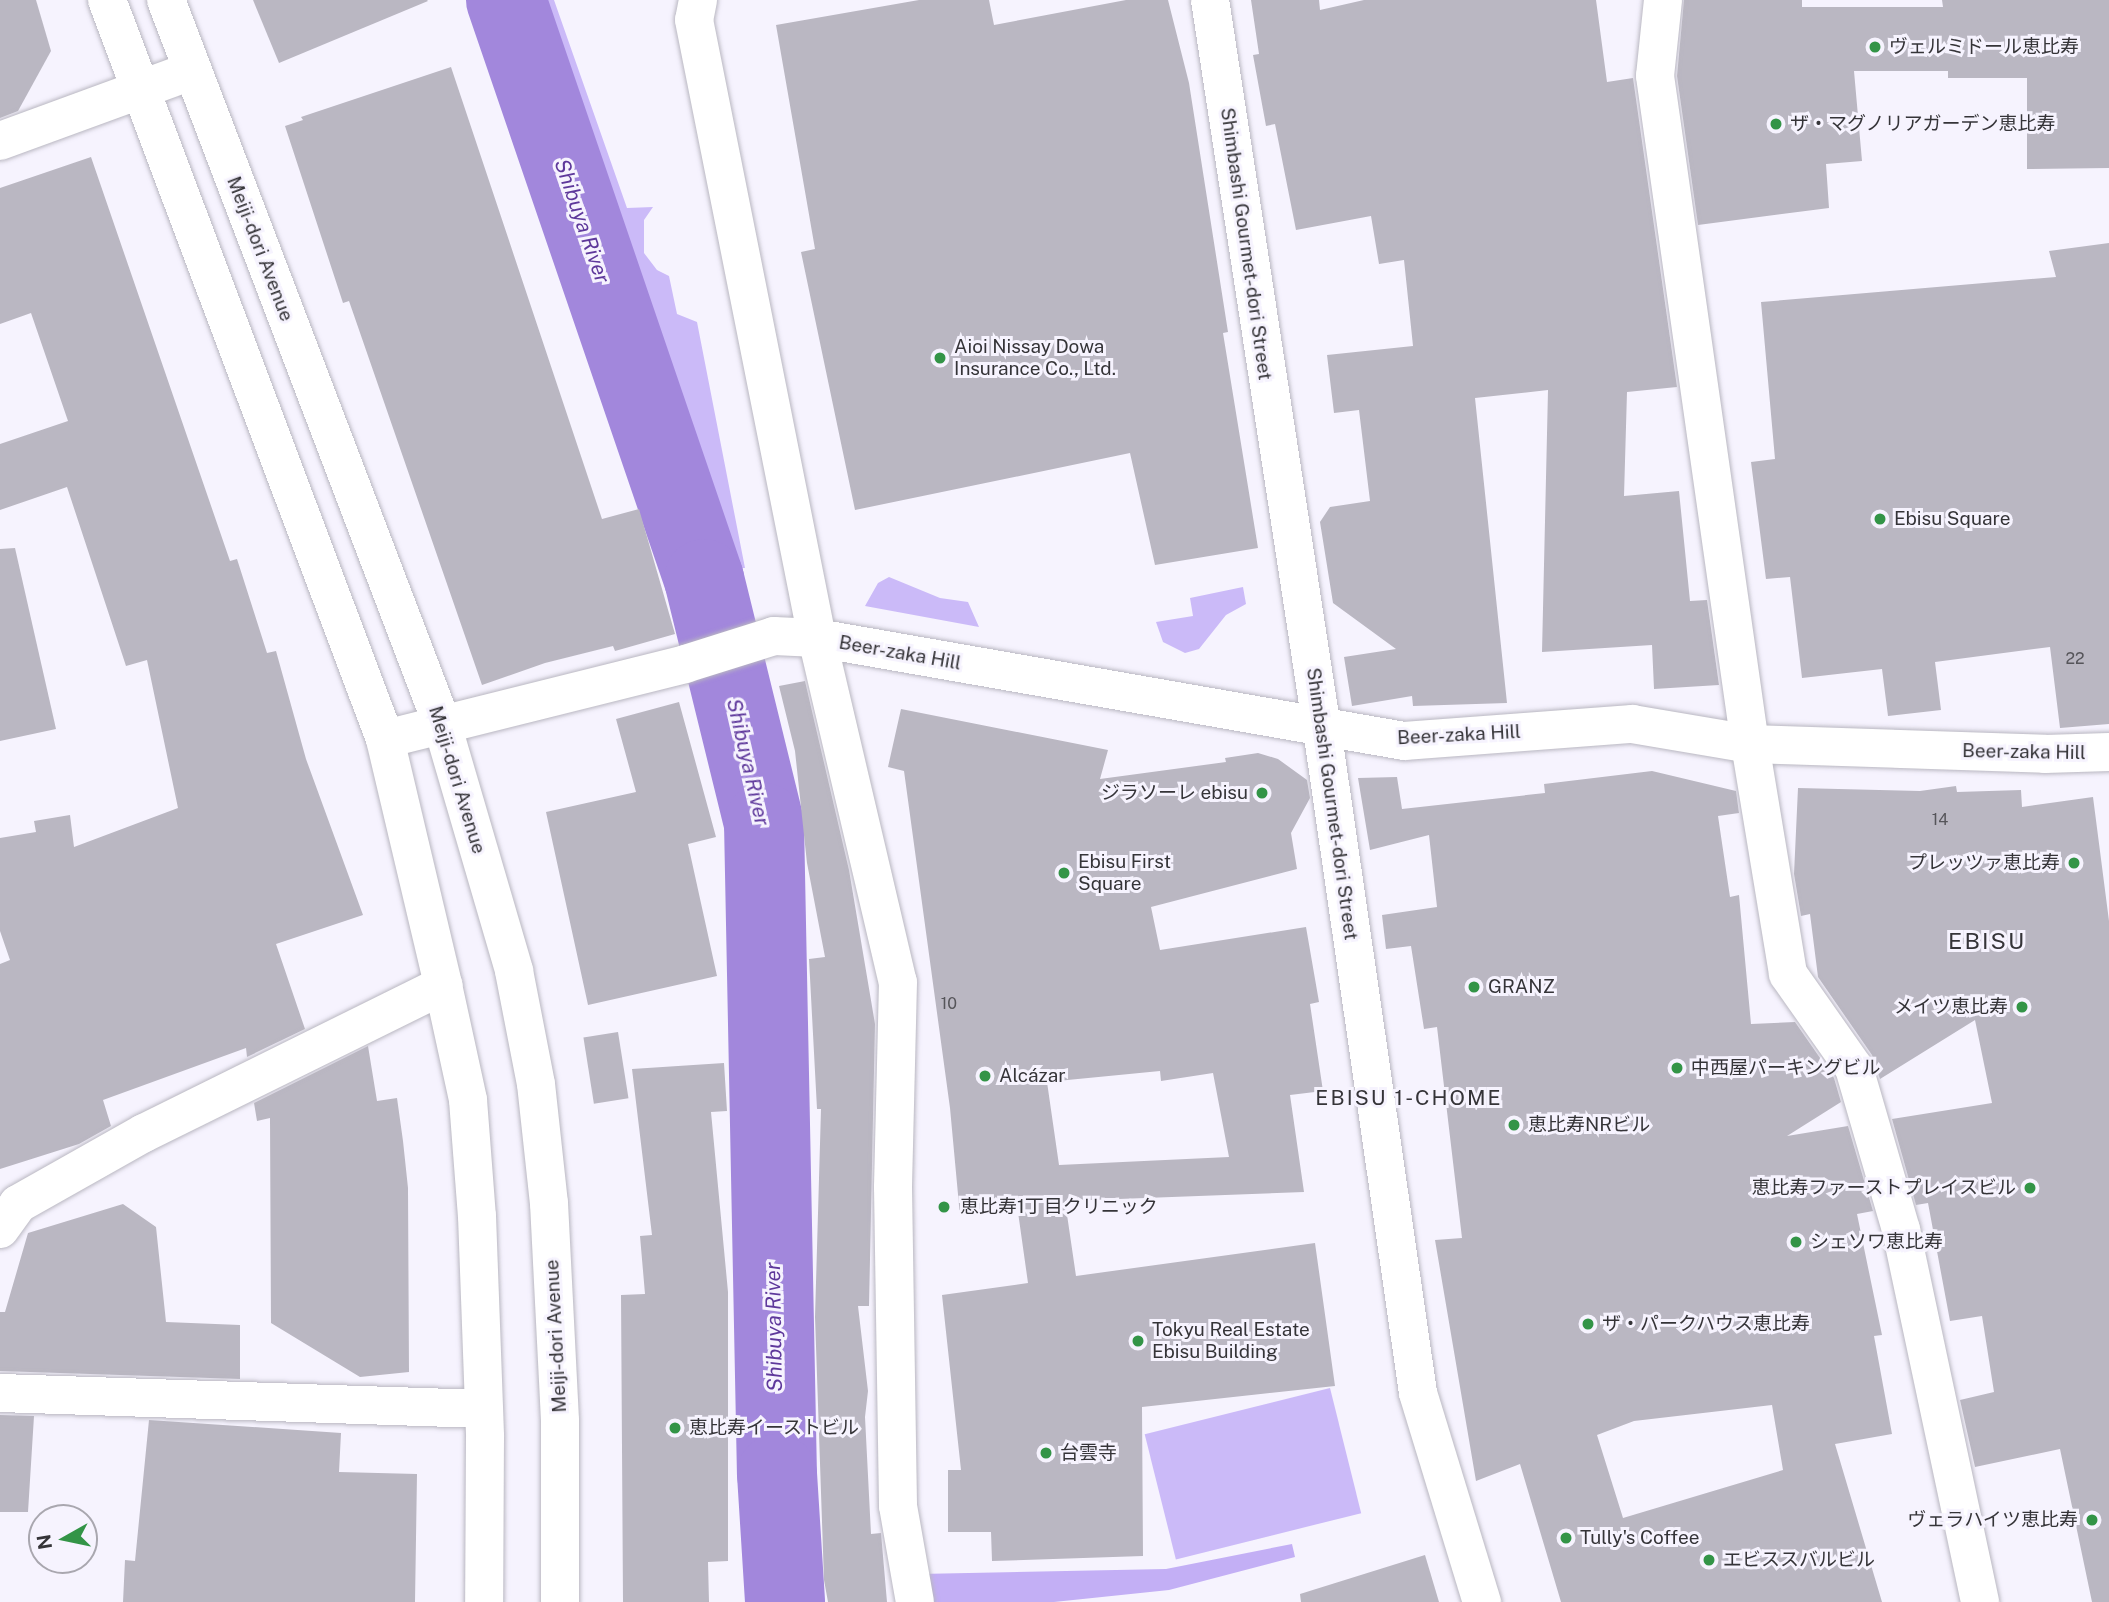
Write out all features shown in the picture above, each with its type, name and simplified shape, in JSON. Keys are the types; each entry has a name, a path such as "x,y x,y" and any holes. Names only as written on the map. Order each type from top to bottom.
{"street":[{"path":"107,0 385,739 443,985 468,1100 484,1409 484,1602"},
{"name":"Meiji-dori Avenue","path":"166,0 442,724 514,971 536,1084 550,1203 559,1408 560,1602"},
{"path":"698,0 694,20 817,638 898,982 893,1188 898,1506 915,1602"},
{"name":"Shimbashi Gourmet-dori Street","path":"1210,0 1322,729 1418,1393 1482,1602"},
{"path":"1663,0 1654,76 1750,744 1788,974 1854,1069 1901,1230 1980,1602"},
{"path":"0,141 138,88 191,71"},
{"name":"Beer-zaka Hill","path":"442,724 685,664 774,636 817,638 1322,729 1404,741 1632,724 1750,744 2045,754 2109,752"},
{"path":"385,739 442,724"},
{"path":"0,1229 18,1204 145,1133 443,985"},
{"path":"0,1393 484,1409"}],"shaded area":[{"path":"545,0 554,0 627,208 653,207 644,220 644,253 657,270 669,276 677,314 697,322 745,568 738,568"},
{"path":"889,577 940,598 968,602 979,627 865,606 878,583"},
{"path":"1243,587 1246,604 1226,615 1199,649 1185,653 1163,642 1156,622 1193,616 1190,598"},
{"path":"1330,1388 1361,1513 1176,1559 1145,1434"},
{"path":"1292,1544 1295,1557 1169,1590 1054,1602 925,1602 919,1574 1166,1569"}],"building":[{"path":"0,0 36,0 51,51 18,111 0,118"},
{"path":"253,0 427,0 428,1 279,63"},
{"path":"919,0 989,0 994,25 1126,0 1168,0 1189,83 1228,332 1223,333 1258,548 1155,565 1130,453 855,510 801,252 815,249 776,25"},
{"path":"1251,0 1319,0 1320,10 1364,0 1596,0 1607,82 1633,78 1677,387 1627,392 1624,496 1679,491 1690,601 1707,600 1719,685 1654,689 1652,645 1542,652 1548,390 1475,398 1507,703 1413,706 1412,696 1352,706 1344,657 1396,649 1333,603 1320,522 1330,507 1370,501 1359,410 1334,413 1327,355 1413,346 1404,260 1379,264 1371,216 1296,230 1275,124 1266,126 1253,55 1259,54"},
{"path":"1684,0 1802,0 1802,7 1943,7 1942,0 2109,0 2109,168 2027,169 2027,78 1948,78 1948,71 1854,71 1862,161 1826,164 1829,208 1698,225 1677,76"},
{"path":"451,67 602,519 639,509 675,634 615,651 613,646 545,663 482,685 349,301 343,303 285,126 303,120 301,117"},
{"path":"91,157 230,561 237,559 267,653 276,651 306,759 363,915 276,944 305,1029 247,1057 246,1048 103,1100 111,1126 79,1144 0,1169 0,964 10,960 0,931 0,838 36,832 34,821 70,815 74,847 178,808 147,660 126,666 67,487 0,510 0,444 68,421 31,313 0,324 0,188"},
{"path":"2109,243 2109,724 2060,728 2050,647 1935,662 1941,710 1888,716 1882,669 1802,678 1790,577 1766,579 1751,462 1775,459 1761,302 2056,277 2049,251"},
{"path":"15,548 56,729 0,741 0,549"},
{"path":"805,681 849,870 875,1024 869,1306 858,1306 868,1391 865,1417 871,1534 881,1533 887,1602 828,1602 824,1580 815,1317 821,1109 817,1109 809,959 825,957 807,863 795,751 779,686"},
{"path":"679,702 716,837 688,844 717,976 588,1005 546,812 636,792 616,719"},
{"path":"901,709 1108,750 1100,779 1226,762 1225,758 1258,753 1278,759 1307,780 1310,798 1291,833 1297,869 1151,907 1160,950 1306,927 1319,1002 1310,1004 1323,1091 1290,1095 1304,1192 1065,1201 1076,1276 1315,1243 1335,1386 1142,1407 1143,1556 992,1561 991,1532 948,1532 948,1470 961,1470 942,1295 1028,1283 1017,1205 960,1216 950,1108 904,771 888,767","holes":["1160,1071 1161,1081 1213,1073 1229,1157 1059,1165 1047,1082"]},
{"path":"1652,771 1736,791 1739,813 1718,816 1730,897 1739,895 1751,1024 1795,1022 1834,1078 1841,1102 1787,1136 1848,1126 1873,1211 1857,1214 1882,1335 1874,1336 1892,1434 1835,1444 1882,1602 1561,1602 1520,1464 1476,1481 1435,1240 1462,1238 1437,1027 1424,1029 1411,946 1386,949 1382,915 1437,907 1429,835 1370,850 1358,778 1397,777 1402,809 1545,793 1544,784","holes":["1772,1405 1783,1470 1623,1518 1597,1435 1634,1421"]},
{"path":"1956,786 1957,792 2021,790 2022,807 2093,797 2109,921 2109,1602 2092,1602 2060,1449 1975,1467 1960,1400 1994,1392 1982,1316 1950,1321 1928,1203 1916,1205 1892,1119 1992,1103 1975,1020 1880,1079 1872,1055 1818,977 1810,914 1801,916 1794,874 1798,788 1920,791"},
{"path":"618,1032 628,1098 594,1104 583,1037"},
{"path":"368,1046 377,1101 397,1098 403,1141 408,1188 409,1372 360,1377 271,1323 270,1118 257,1121 254,1103"},
{"name":"恵比寿イーストビル","path":"724,1063 727,1111 711,1112 728,1292 728,1561 708,1562 709,1602 623,1602 621,1295 645,1294 640,1236 652,1235 632,1069"},
{"path":"123,1204 156,1227 166,1322 240,1325 240,1379 0,1371 0,1312 5,1312 28,1233"},
{"path":"0,1415 34,1416 28,1512 0,1512"},
{"path":"149,1420 341,1433 339,1472 417,1474 415,1602 123,1602 125,1560 135,1561"},
{"path":"1425,1555 1439,1602 1301,1602 1300,1594"}],"waterway":[{"name":"Shibuya River","path":"506,0 704,579 764,823 777,1474 785,1602"}],"place":[{"name":"ヴェルミドール恵比寿","path":"1875,47"},
{"name":"ザ・マグノリアガーデン恵比寿","path":"1776,124"},
{"name":"Aioi Nissay Dowa Insurance Co., Ltd.","path":"940,358"},
{"name":"Ebisu Square","path":"1880,519"},
{"name":"ジラソーレ ebisu","path":"1262,793"},
{"name":"プレッツァ恵比寿","path":"2074,863"},
{"name":"Ebisu First Square","path":"1064,873"},
{"name":"GRANZ","path":"1474,987"},
{"name":"メイツ恵比寿","path":"2022,1007"},
{"name":"中西屋パーキングビル","path":"1677,1068"},
{"name":"Alcázar","path":"985,1076"},
{"name":"恵比寿NRビル","path":"1514,1125"},
{"name":"恵比寿ファーストプレイスビル","path":"2030,1188"},
{"name":"恵比寿1丁目クリニック","path":"944,1207"},
{"name":"シェソワ恵比寿","path":"1796,1242"},
{"name":"ザ・パークハウス恵比寿","path":"1588,1324"},
{"name":"Tokyu Real Estate Ebisu Building","path":"1138,1341"},
{"name":"恵比寿イーストビル","path":"675,1428"},
{"name":"台雲寺","path":"1046,1453"},
{"name":"ヴェラハイツ恵比寿","path":"2092,1520"},
{"name":"Tully's Coffee","path":"1566,1538"},
{"name":"エビススバルビル","path":"1709,1560"}],"district":[{"name":"EBISU","path":"1987,941"},
{"name":"EBISU 1-CHOME","path":"1409,1098"}]}
